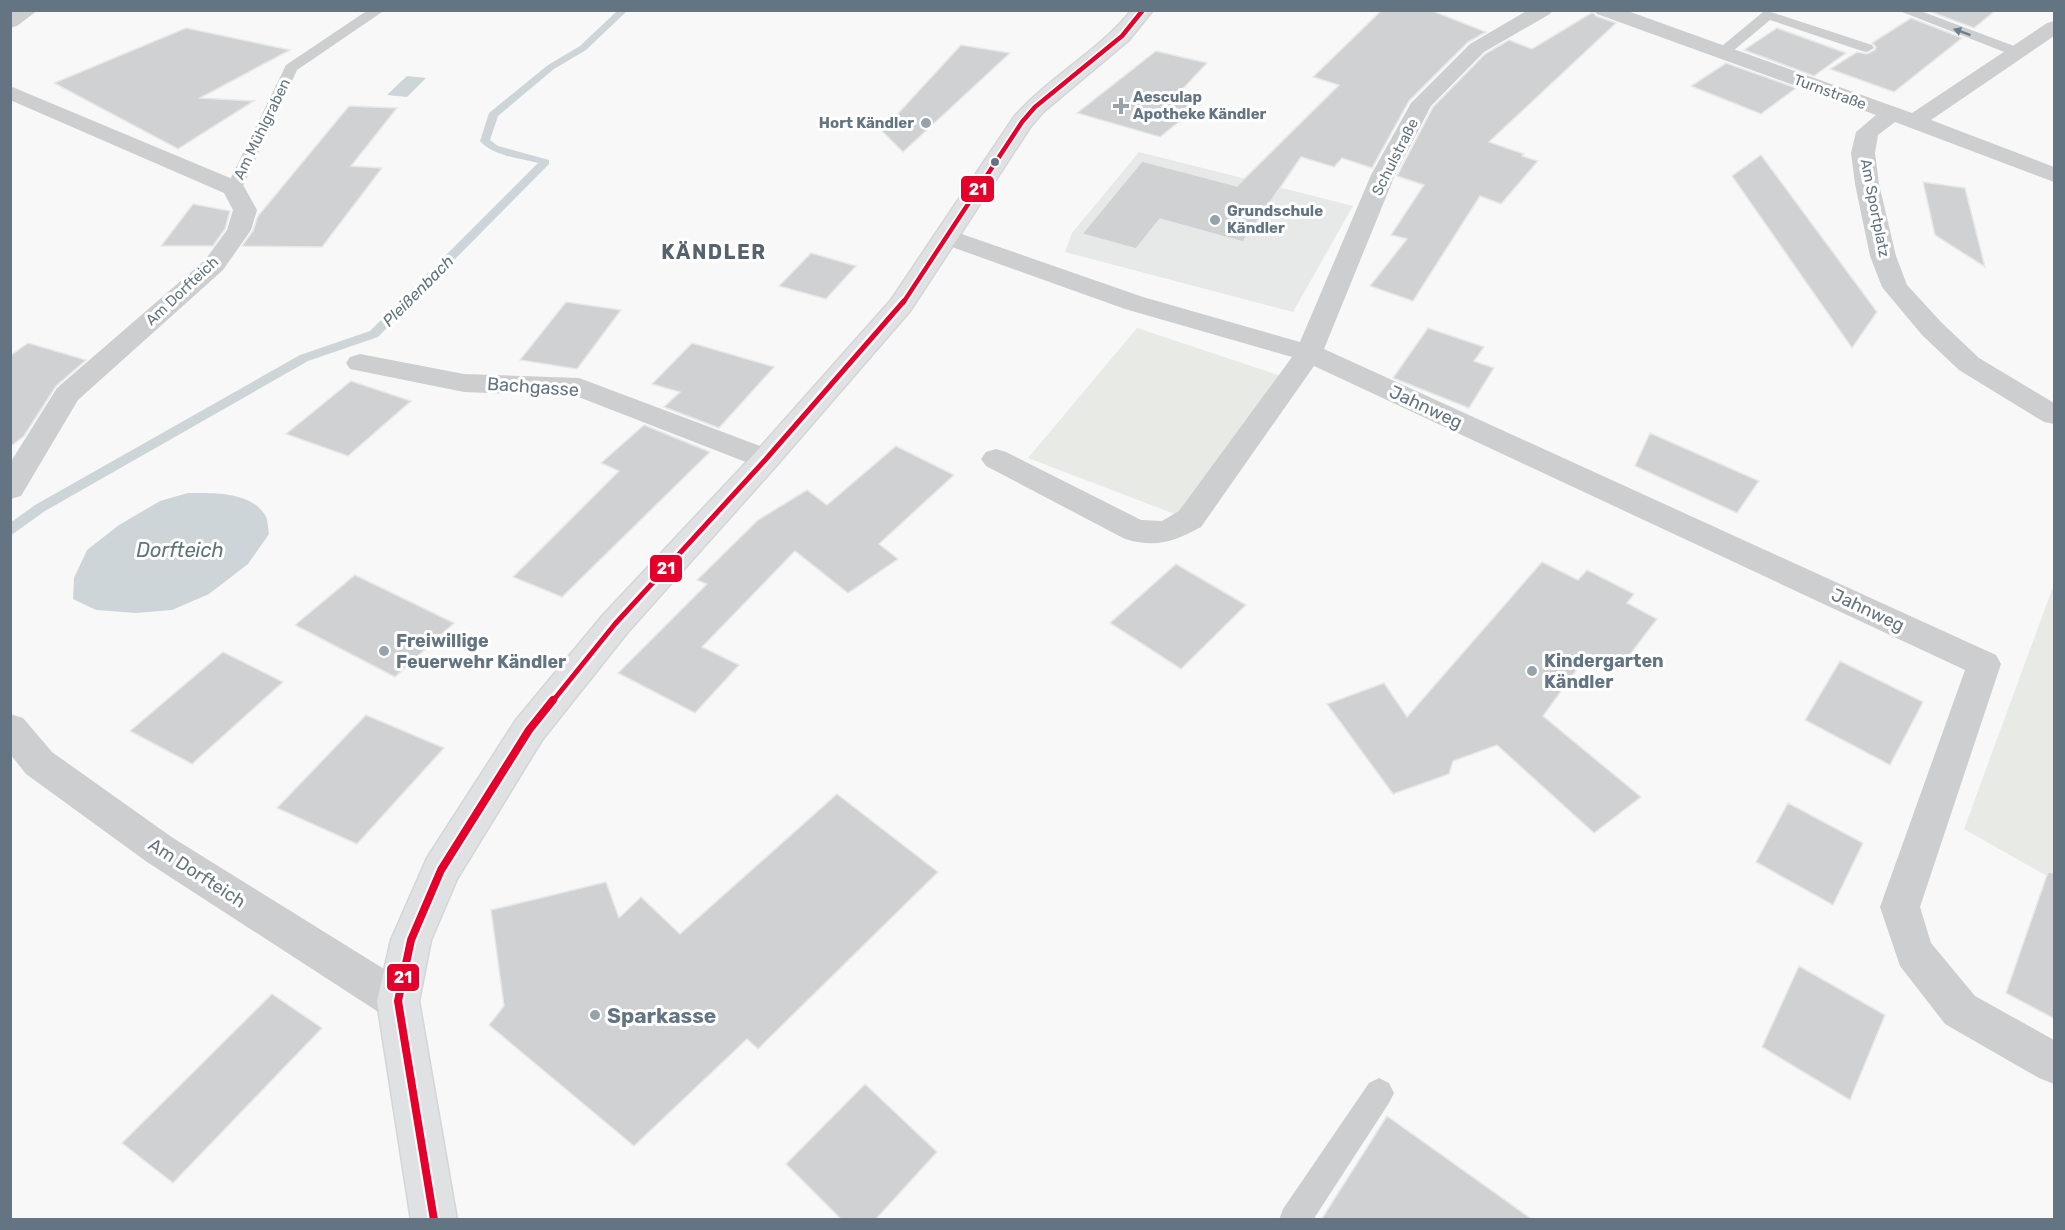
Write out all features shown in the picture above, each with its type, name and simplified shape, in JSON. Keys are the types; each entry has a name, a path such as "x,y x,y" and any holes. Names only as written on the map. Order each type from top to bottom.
{"street":[{"path":"10,22 28,10"},
{"path":"434,1220 398,1001 411,940 441,870 529,730 615,624 766,459 901,305 1022,122 1035,107 1122,36 1143,10"},
{"name":"Schulstraße","path":"996,459 1136,531 1167,532 1190,519 1309,353 1383,175 1422,103 1477,48 1543,10"},
{"name":"Turnstraße","path":"1604,10 2055,174"},
{"name":"Am Sportplatz","path":"2055,27 2017,52 1903,117 1867,132 1863,153 1866,184 1883,256 1895,287 1932,329 1970,364 2055,415"},
{"path":"10,92 234,188"},
{"name":"Am Dorfteich","path":"10,489 67,394 214,265 239,230 245,210 234,188"},
{"path":"947,237 1134,303 1309,353"},
{"name":"Jahnweg","path":"1309,353 1984,664 1900,907 1914,953 1960,1010 2055,1063"},
{"name":"Bachgasse","path":"360,363 464,383 579,387 766,459"},
{"name":"Am Dorfteich","path":"10,728 39,763 160,850 398,1001"}],"lane":[{"name":"Am Mühlgraben","path":"234,188 291,68 378,10"},
{"path":"1904,10 2017,52"},
{"path":"1722,53 1768,15 1867,48"},
{"path":"1294,1220 1379,1093"}],"shaded area":[{"name":"Grundschule Kändler","path":"1139,152 1353,206 1293,312 1065,252 1072,233"},
{"path":"1137,328 1281,376 1180,516 1028,458"},
{"path":"2054,584 2054,880 1964,829"}],"water":[{"path":"407,76 426,78 407,97 387,95"},
{"name":"Dorfteich","path":"188,493 240,497 250,501 265,515 269,534 248,564 209,594 172,610 136,613 96,610 73,599 74,578 87,550 119,525 160,501"}],"building":[{"path":"1382,10 1430,10 1486,32 1468,42 1409,101 1372,168 1342,158 1334,167 1301,157 1243,242 1160,219 1136,249 1082,234 1142,161 1237,186 1339,85 1313,77"},
{"path":"1926,10 1996,10 1974,28"},
{"path":"1593,12 1596,16 1616,23 1489,142 1538,161 1501,204 1480,196 1413,301 1370,286 1407,239 1391,235 1424,185 1397,176 1433,107 1485,54 1509,40 1532,49"},
{"path":"1911,18 1962,38 1894,92 1830,69 1857,52 1867,54 1875,50 1876,47 1872,43"},
{"path":"186,28 290,50 200,98 254,101 178,149 54,83"},
{"path":"1777,28 1846,53 1814,76 1744,50"},
{"path":"961,45 1010,53 903,152 882,131"},
{"path":"1156,51 1207,63 1175,97 1201,104 1160,137 1077,113"},
{"path":"1726,63 1796,88 1761,114 1691,86"},
{"path":"349,106 397,108 351,166 382,168 322,247 242,246 253,231 258,216"},
{"path":"1761,155 1877,312 1852,348 1732,176"},
{"path":"1923,182 1965,188 1985,267 1935,235"},
{"path":"193,204 230,211 225,229 213,246 161,246"},
{"path":"811,253 856,266 826,299 779,286"},
{"path":"566,302 621,310 577,369 520,360"},
{"path":"1428,328 1484,347 1474,361 1494,368 1469,408 1393,378"},
{"path":"28,343 86,360 56,386 24,436 10,447 10,356"},
{"path":"692,343 774,367 719,428 664,407 680,392 652,384"},
{"path":"351,381 411,401 348,456 286,434"},
{"path":"644,425 710,452 562,597 513,577 619,471 601,463"},
{"path":"1650,433 1759,481 1737,513 1635,466"},
{"path":"896,446 954,475 879,544 898,559 848,593 795,551 702,647 739,665 695,713 618,673 707,584 697,580 758,520 807,490 827,505"},
{"path":"1542,562 1578,580 1587,570 1634,594 1627,603 1657,619 1618,670 1588,654 1543,716 1641,797 1594,833 1497,745 1453,761 1449,774 1393,794 1327,704 1384,683 1407,717"},
{"path":"1176,564 1246,605 1181,669 1110,623"},
{"name":"Freiwillige Feuerwehr Kändler","path":"355,575 454,623 395,677 295,625"},
{"path":"223,652 283,682 192,764 130,731"},
{"path":"1840,661 1923,702 1890,765 1805,720"},
{"path":"366,715 444,748 357,844 277,808"},
{"path":"837,794 938,872 758,1049 747,1039 634,1146 489,1025 504,1006 491,910 606,882 619,918 641,897 680,934"},
{"path":"1788,803 1863,843 1833,905 1756,862"},
{"path":"2048,872 2055,873 2055,1019 2006,993"},
{"path":"1799,966 1885,1015 1850,1100 1762,1047"},
{"path":"272,994 322,1028 173,1183 122,1143"},
{"path":"865,1084 937,1152 875,1220 842,1220 786,1164"},
{"path":"1387,1116 1533,1220 1321,1220"}],"waterway":[{"name":"Pleißenbach","path":"10,531 40,508 304,358 374,334 545,162 494,148 485,141 493,115 551,67 583,48 624,10"}],"transit line":[{"name":"21","path":"434,1220 398,1001 411,940 441,870 529,730 615,624 766,459 901,305 1022,122 1035,107 1122,36 1143,10"}],"place":[{"name":"Aesculap Apotheke Kändler","path":"1121,106"},
{"name":"Hort Kändler","path":"926,123"},
{"name":"Grundschule Kändler","path":"1215,220"},
{"name":"Freiwillige Feuerwehr Kändler","path":"384,651"},
{"name":"Kindergarten Kändler","path":"1532,671"},
{"name":"Sparkasse","path":"595,1015"}],"district":[{"name":"KÄNDLER","path":"714,252"}]}
